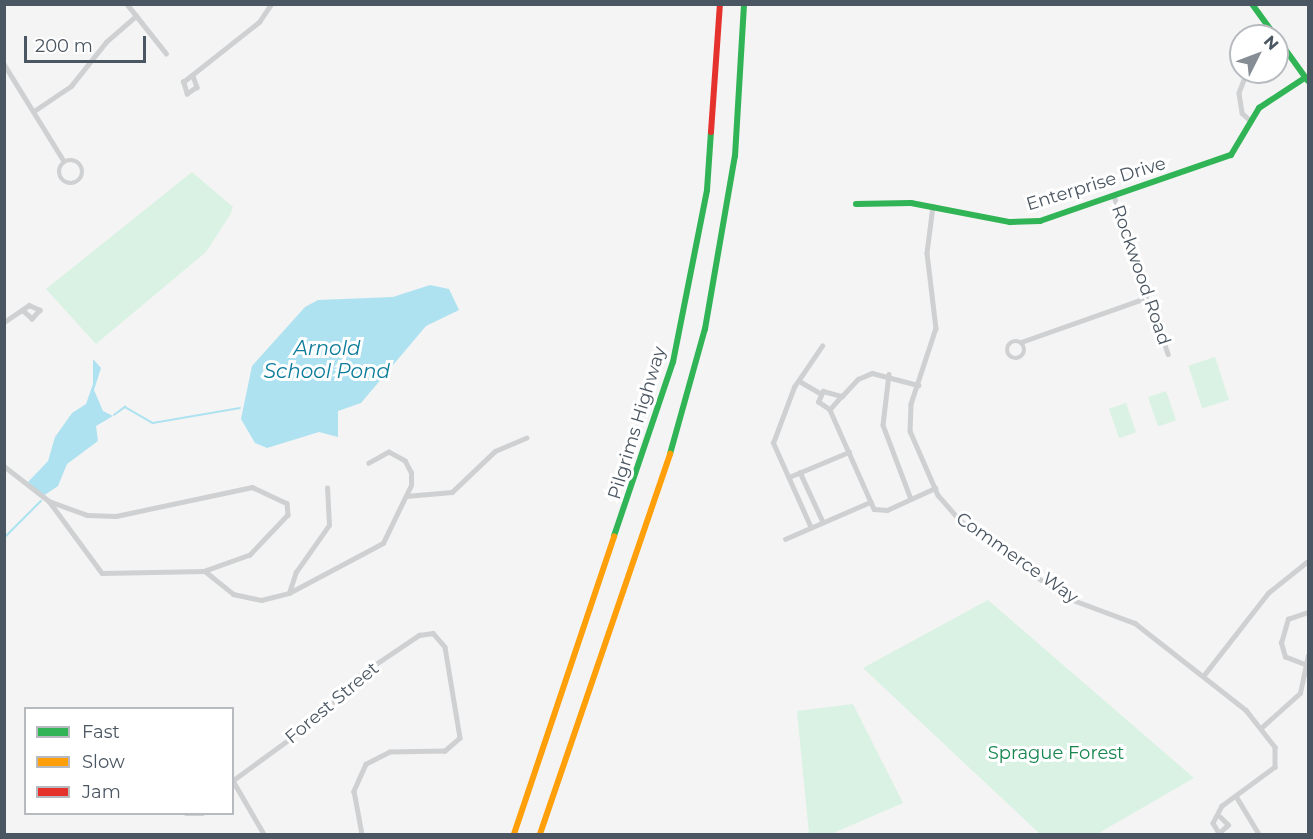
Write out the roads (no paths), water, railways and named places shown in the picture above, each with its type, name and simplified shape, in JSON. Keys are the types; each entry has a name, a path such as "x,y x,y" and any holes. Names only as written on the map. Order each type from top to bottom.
{"main road":[{"name":"Pilgrims Highway","path":"514,834 673,362 707,190 720,4"},
{"path":"540,834 668,461 705,329 735,156 744,4"},
{"path":"1252,4 1267,24"},
{"path":"1289,55 1307,79"},
{"name":"Enterprise Drive","path":"856,204 933,206 1024,223 1114,196 1231,155 1251,121 1275,94 1307,79"}],"street":[{"path":"127,4 166,53"},
{"path":"193,76 259,22 271,4"},
{"path":"34,111 74,84 106,42 136,16"},
{"path":"4,63 64,161 62,180 71,184 81,179 79,165 64,161"},
{"path":"1242,84 1239,93 1242,113 1251,121"},
{"name":"Rockwood Road","path":"1114,196 1168,354"},
{"name":"Commerce Way","path":"933,206 927,253 936,328 918,385 910,431 935,488 962,521 1065,597 1135,623 1204,675 1262,728"},
{"path":"1021,342 1024,354 1012,358 1008,347 1021,342 1149,297"},
{"path":"4,322 22,310"},
{"path":"811,528 773,443 801,382 822,346"},
{"path":"830,410 865,375 889,374 918,385"},
{"path":"889,374 883,425 912,499"},
{"path":"801,382 820,393"},
{"path":"820,393 827,389 842,396"},
{"path":"820,393 821,408 830,410"},
{"path":"830,410 870,502 879,512 935,488"},
{"path":"406,496 452,492 495,450 526,438"},
{"path":"205,571 240,597 268,599 289,592 381,545 412,479 401,457 384,452 369,463"},
{"path":"789,477 849,452"},
{"path":"4,466 49,501 102,573 205,571 250,555 288,515 287,503 252,487 116,516 87,515 49,501"},
{"path":"800,472 824,522"},
{"path":"289,592 296,572 329,525 327,488"},
{"path":"785,539 870,502"},
{"path":"1204,675 1268,593 1308,561"},
{"path":"1306,665 1285,657 1281,643 1288,619 1308,612"},
{"name":"Forest Street","path":"234,779 313,722 361,674 419,635 433,633 445,648 460,738 448,750 390,752 366,764 354,791 362,834"},
{"path":"1220,817 1222,806 1275,767 1275,747 1262,728 1300,693 1308,656"},
{"path":"234,782 264,834"},
{"path":"1236,796 1259,834"}],"water":[{"name":"Arnold School Pond","path":"430,285 449,289 459,310 426,326 361,403 338,411 338,437 319,432 267,448 255,443 241,419 252,366 305,307 318,300 393,297"},
{"path":"93,359 101,368 94,390 103,411 113,416 96,426 98,441 67,464 58,486 43,496 28,482 48,461 55,437 72,413 86,404 93,384"}],"waterway":[{"path":"114,415 125,407 153,423 240,408"},
{"path":"4,538 41,501"}],"park label":[{"name":"Sprague Forest","path":"1056,753"}]}
